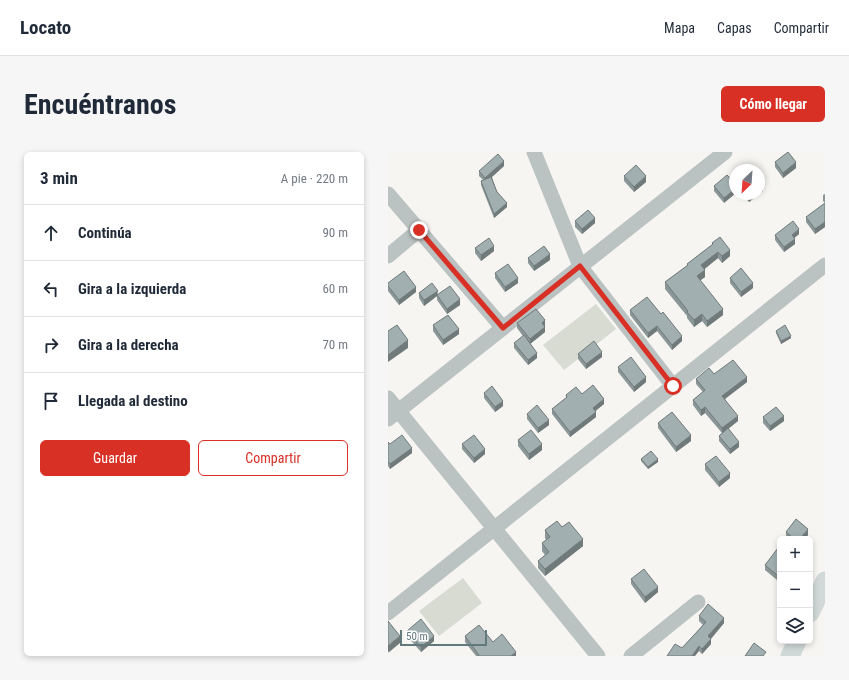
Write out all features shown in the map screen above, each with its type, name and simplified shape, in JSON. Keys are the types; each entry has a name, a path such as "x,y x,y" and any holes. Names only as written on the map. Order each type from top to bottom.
{"main road":[{"path":"812,608 825,581"},
{"path":"790,656 796,644"}],"street":[{"path":"534,152 580,266 673,386"},
{"path":"393,415 725,152"},
{"path":"388,194 503,328"},
{"path":"388,256 419,230"},
{"path":"388,613 825,264"},
{"path":"388,398 393,415 494,528 598,656"},
{"path":"631,656 698,602"}],"shaded area":[{"path":"596,304 616,329 564,370 543,345"},
{"path":"463,578 482,603 439,636 419,611"}],"building":[{"path":"788,152 796,162 783,173 775,162"},
{"path":"498,154 504,161 485,178 479,171"},
{"path":"636,165 646,176 634,187 624,176"},
{"path":"727,175 729,177 729,194 724,198 714,186"},
{"path":"491,177 497,192 507,203 494,214 481,181"},
{"path":"825,203 825,222 815,229 806,217"},
{"path":"588,210 595,218 582,229 575,221"},
{"path":"793,221 799,229 792,235 795,239 784,247 775,235"},
{"path":"720,237 730,250 722,256 718,252 701,265 705,270 697,276 723,309 707,321 702,314 694,320 665,282 688,265 687,264"},
{"path":"489,238 494,246 481,255 475,248"},
{"path":"544,246 550,254 534,266 528,258"},
{"path":"508,264 518,278 505,287 495,273"},
{"path":"741,268 753,283 741,292 730,278"},
{"path":"404,271 416,287 399,300 388,286 388,283"},
{"path":"432,283 438,291 424,300 419,293"},
{"path":"450,286 460,299 447,309 437,295"},
{"path":"647,297 661,314 663,312 682,336 672,345 657,326 648,333 630,310"},
{"path":"536,309 545,320 542,323 545,327 530,339 517,323"},
{"path":"448,315 459,329 443,340 433,325"},
{"path":"397,325 408,340 388,355 388,331"},
{"path":"785,325 791,336 781,341 776,331"},
{"path":"524,335 537,353 528,360 514,343"},
{"path":"594,341 602,352 586,364 578,354"},
{"path":"631,357 646,377 634,387 618,367"},
{"path":"733,360 747,377 722,396 738,416 722,428 705,407 701,410 693,400 705,390 696,379 709,368 714,374"},
{"path":"593,385 604,399 593,408 596,412 570,432 552,409 567,397 566,395 576,387 582,394"},
{"path":"492,386 503,401 495,407 484,393"},
{"path":"537,405 549,420 538,428 527,414"},
{"path":"776,407 784,416 770,426 763,417"},
{"path":"672,412 691,435 676,447 658,423"},
{"path":"728,428 739,442 730,449 719,436"},
{"path":"531,430 542,444 529,454 518,440"},
{"path":"402,435 412,448 390,464 388,461 388,442 390,444"},
{"path":"474,435 485,449 474,458 462,444"},
{"path":"651,451 658,459 648,467 641,459"},
{"path":"716,456 730,473 719,482 705,464"},
{"path":"796,519 808,529 802,536 791,536 786,532"},
{"path":"557,521 562,527 569,522 583,539 545,569 538,561 549,552 542,543 550,537 545,530"},
{"path":"777,549 777,575 765,565"},
{"path":"644,569 658,587 645,597 631,579"},
{"path":"708,604 724,618 708,636 711,639 702,649 699,646 692,656 667,656 675,644 682,648 706,622 699,616"},
{"path":"421,619 434,636 421,647 407,631"},
{"path":"388,621 400,636 388,646"},
{"path":"479,625 493,642 502,634 516,652 511,656 478,656 479,655 465,636"},
{"path":"754,643 766,652 763,656 745,656"}],"route":[{"path":"419,230 503,328 580,266 673,386"}]}
